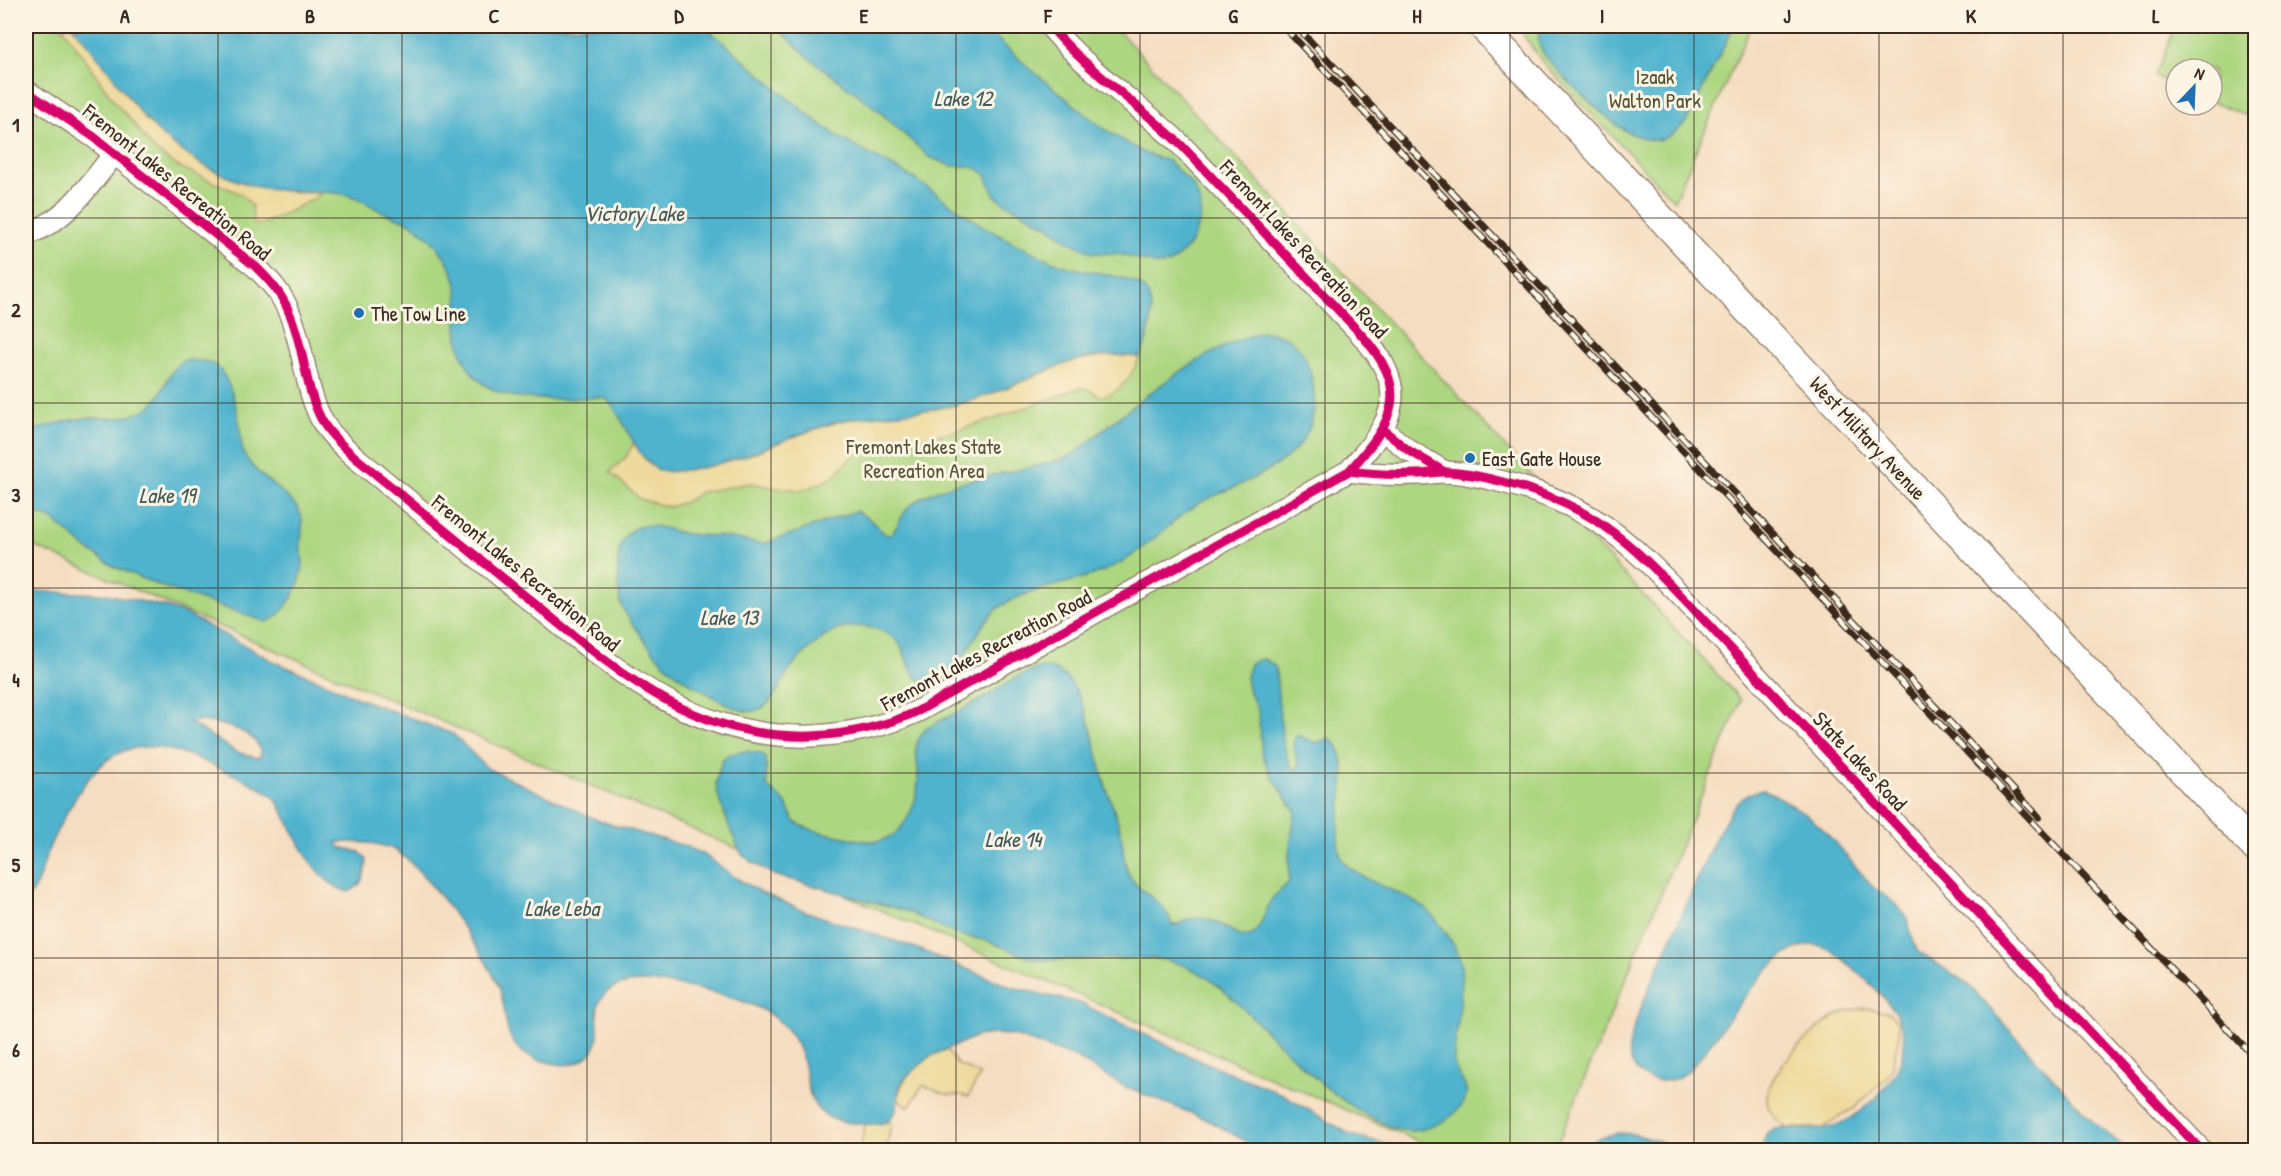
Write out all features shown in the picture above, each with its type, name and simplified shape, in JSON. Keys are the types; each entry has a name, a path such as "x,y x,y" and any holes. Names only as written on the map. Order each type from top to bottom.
{"main road":[{"name":"West Military Avenue","path":"1482,26 2256,849"}],"street":[{"name":"Fremont Lakes Recreation Road","path":"26,91 67,117 115,153 256,267 275,287 295,327 311,393 319,415 332,435 356,458 617,669 680,708 736,729 766,734 820,735 871,729 901,719 942,699 1349,471 1372,445 1390,411 1392,392 1386,367 1375,350 1182,146 1084,62 1050,26"},
{"path":"26,234 49,224 62,214 115,153"},
{"name":"State Lakes Road","path":"1382,429 1408,450 1445,472"},
{"name":"State Lakes Road","path":"1349,471 1418,474 1445,472 1497,480 1548,495 1590,515 1636,550 2201,1150"}],"green space":[{"name":"Fremont Lakes State Recreation Area","path":"26,26 1114,26 1741,700 1555,1150 1439,1150 26,543"},
{"name":"Izaak Walton Park","path":"1517,26 1751,26 1674,201 1543,63"},
{"path":"2176,26 2255,26 2255,119 2224,106 2224,57 2164,57 2164,80 2155,76"}],"sand":[{"path":"62,26 72,26 101,58 145,119 192,157 211,169 251,185 294,192 322,193 266,222 259,225 253,223 252,206 241,194 177,166 153,149 116,104"},
{"path":"1110,355 1140,357 1125,383 1114,392 1099,396 1088,389 1080,388 948,433 860,452 832,478 804,490 775,488 751,483 701,492 685,502 669,507 640,499 610,472 626,457 634,443 649,463 664,471 702,468 752,454 840,421 1004,389 1072,361"},
{"path":"1867,1008 1888,1012 1898,1022 1899,1036 1891,1071 1886,1079 1853,1109 1830,1122 1825,1128 1786,1128 1771,1113 1767,1102 1768,1091 1782,1066 1792,1053 1826,1022 1843,1013"},
{"path":"946,1048 957,1064 980,1075 968,1097 945,1094 922,1086 909,1107 898,1100 903,1083 914,1069"},
{"path":"889,1121 891,1126 886,1150 860,1150 865,1124"}],"water":[{"name":"Victory Lake","path":"72,26 704,26 829,130 908,175 989,229 1056,263 1126,279 1143,288 1148,295 1151,312 1146,342 1140,357 1115,355 1092,357 1050,369 967,402 936,409 841,421 726,462 686,470 669,472 659,470 643,457 605,398 531,399 501,393 482,383 474,375 463,358 460,348 457,326 458,292 453,272 439,249 419,229 348,195 262,188 236,180 207,167 167,140 145,118 92,48"},
{"name":"Lake 12","path":"776,26 983,26 1028,67 1104,129 1144,153 1168,161 1193,185 1201,204 1200,221 1191,243 1176,259 1168,264 1158,265 1120,254 1093,253 1070,242 1048,226 1001,201 994,194 985,174 978,169 969,166 952,166 929,157 879,111 808,57"},
{"name":"Izaak Walton Park","path":"1541,26 1734,26 1686,122 1668,137 1655,140 1638,136 1619,126 1564,78 1543,53 1539,44"},
{"name":"Lake 13","path":"1262,332 1285,337 1301,350 1314,388 1314,409 1310,426 1302,441 1290,454 1257,476 1193,507 1142,549 1120,563 1095,574 1028,593 1003,605 984,624 951,672 940,679 928,682 917,678 900,645 889,635 867,627 851,627 830,633 804,653 789,671 774,696 762,708 744,711 704,691 672,670 646,643 621,605 618,583 619,551 623,541 633,529 656,526 687,534 766,543 856,511 868,518 886,535 891,535 908,508 925,496 963,482 1065,458 1077,452 1141,400 1188,367 1213,352"},
{"name":"Lake 19","path":"185,360 209,363 221,371 235,404 243,452 255,469 296,506 302,517 303,563 300,580 286,606 273,619 266,622 158,585 113,566 87,549 52,519 40,515 26,515 26,432 81,418 120,417 139,412 155,402 174,369"},
{"name":"Lake Leba","path":"26,591 107,594 167,607 186,614 275,662 355,697 453,734 487,768 597,820 688,847 706,856 760,892 807,912 913,947 1011,987 1080,1003 1187,1055 1282,1094 1351,1135 1409,1150 1261,1150 1206,1119 1125,1087 1075,1057 1012,1035 977,1036 931,1056 904,1079 899,1088 896,1110 889,1121 867,1124 834,1119 822,1113 814,1104 800,1053 794,1039 780,1022 763,1010 733,998 664,983 632,983 619,985 608,991 602,997 597,1009 597,1042 587,1057 576,1063 564,1065 538,1060 520,1050 510,1037 499,987 467,932 434,889 403,856 391,848 378,845 337,842 339,847 360,852 367,860 362,879 357,887 348,892 334,886 323,877 304,852 275,798 253,784 214,766 182,753 156,747 133,748 114,755 98,768 68,811 50,847 35,887 26,901","holes":["200,721 228,726 246,734 253,739 261,755 258,758 236,752 189,722"]},
{"name":"Lake 14","path":"1264,659 1275,666 1283,738 1290,763 1295,770 1299,768 1293,743 1297,735 1316,743 1329,738 1338,748 1343,762 1344,778 1338,830 1338,846 1342,859 1348,867 1410,899 1430,913 1448,936 1459,957 1461,985 1454,1062 1466,1094 1456,1112 1428,1128 1413,1131 1398,1129 1344,1101 1302,1066 1226,992 1186,966 1151,958 1039,960 988,941 955,934 906,911 774,875 741,853 717,792 716,782 722,761 730,754 747,751 762,754 766,758 767,786 785,802 795,822 820,832 858,840 886,839 902,827 912,809 918,781 917,742 926,729 1028,672 1044,668 1057,671 1068,679 1084,708 1119,826 1126,866 1135,883 1162,906 1172,925 1194,918 1203,918 1218,923 1237,934 1251,935 1260,925 1272,899 1289,882 1289,853 1295,811 1271,775 1262,754 1258,711 1248,688 1246,677 1250,664"},
{"path":"1763,790 1806,814 1824,830 1872,886 1897,905 1907,918 1918,952 1967,983 2091,1120 2128,1150 1761,1150 1767,1133 1774,1129 1832,1127 1854,1116 1883,1090 1896,1072 1903,1055 1904,1040 1901,1025 1883,997 1840,956 1816,945 1793,950 1776,962 1744,998 1701,1056 1684,1074 1671,1080 1658,1081 1645,1077 1637,1071 1629,1053 1635,1024 1702,868 1734,807 1747,795"},
{"path":"1618,1133 1634,1134 1688,1150 1578,1150 1601,1137"}],"railway":[{"path":"1283,26 2256,1059"},
{"path":"1296,26 2039,817"}],"cycle path":[{"path":"26,91 94,137 266,277 289,312 317,411 331,433 356,458 590,649 656,694 691,712 728,726 768,734 812,736 866,729 918,711 1349,471 1378,436 1387,420 1391,404 1391,388 1386,371 1376,353 1360,333 1182,146 1097,73 1050,26"},
{"path":"1382,429 1408,450 1445,472"},
{"path":"1349,471 1391,474 1451,472 1496,480 1560,501 1584,513 1625,542 1687,602 2201,1150"}],"place":[{"name":"The Tow Line","path":"359,313"},
{"name":"East Gate House","path":"1470,458"}]}
